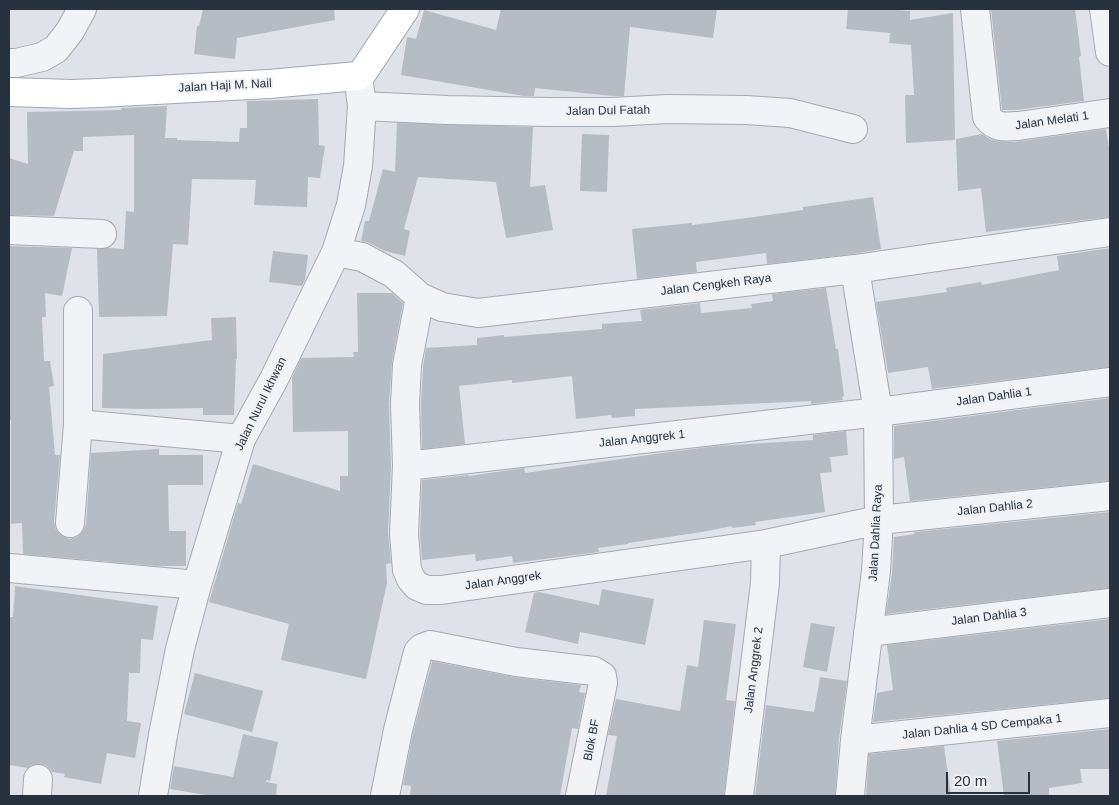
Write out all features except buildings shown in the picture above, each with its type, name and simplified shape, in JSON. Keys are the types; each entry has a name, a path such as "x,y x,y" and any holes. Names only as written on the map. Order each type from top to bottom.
{"main road":[{"path":"358,76 367,66 405,9"},
{"name":"Jalan Haji M. Nail","path":"9,92 99,94 269,84 358,76"}],"street":[{"path":"9,63 16,64 42,57 56,49 70,31 82,9"},
{"name":"Jalan Melati 1","path":"974,9 987,117 992,123 1002,127 1018,126 1110,113"},
{"path":"1104,9 1110,52"},
{"name":"Jalan Nurul Ikhwan","path":"153,796 180,649 197,585 241,439 274,379 336,252 351,205 358,166 362,106 358,76"},
{"name":"Jalan Dul Fatah","path":"362,106 550,112 612,112 668,109 746,110 790,114 853,129"},
{"path":"9,230 102,234"},
{"name":"Jalan Cengkeh Raya","path":"336,252 362,257 394,274 420,297 442,308 478,313 855,269 1110,232"},
{"name":"Jalan Dahlia Raya","path":"850,796 876,571 879,520 878,412 855,269"},
{"name":"Jalan Anggrek","path":"420,297 407,365 405,404 407,466 404,534 407,570 417,586 426,590 451,588 766,544 879,520"},
{"path":"70,523 78,424 78,311"},
{"name":"Jalan Dahlia 1","path":"878,412 1110,382"},
{"name":"Jalan Anggrek 1","path":"407,466 878,412"},
{"path":"78,424 241,439"},
{"name":"Jalan Dahlia 2","path":"879,520 1110,496"},
{"name":"Jalan Anggrek 2","path":"739,796 765,583 766,544"},
{"path":"9,568 197,585"},
{"name":"Jalan Dahlia 3","path":"868,632 1110,603"},
{"name":"Blok BF","path":"385,796 398,730 418,652 426,645 516,662 594,671 602,676 603,683 580,796"},
{"name":"Jalan Dahlia 4 SD Cempaka 1","path":"855,740 1110,713"}]}
